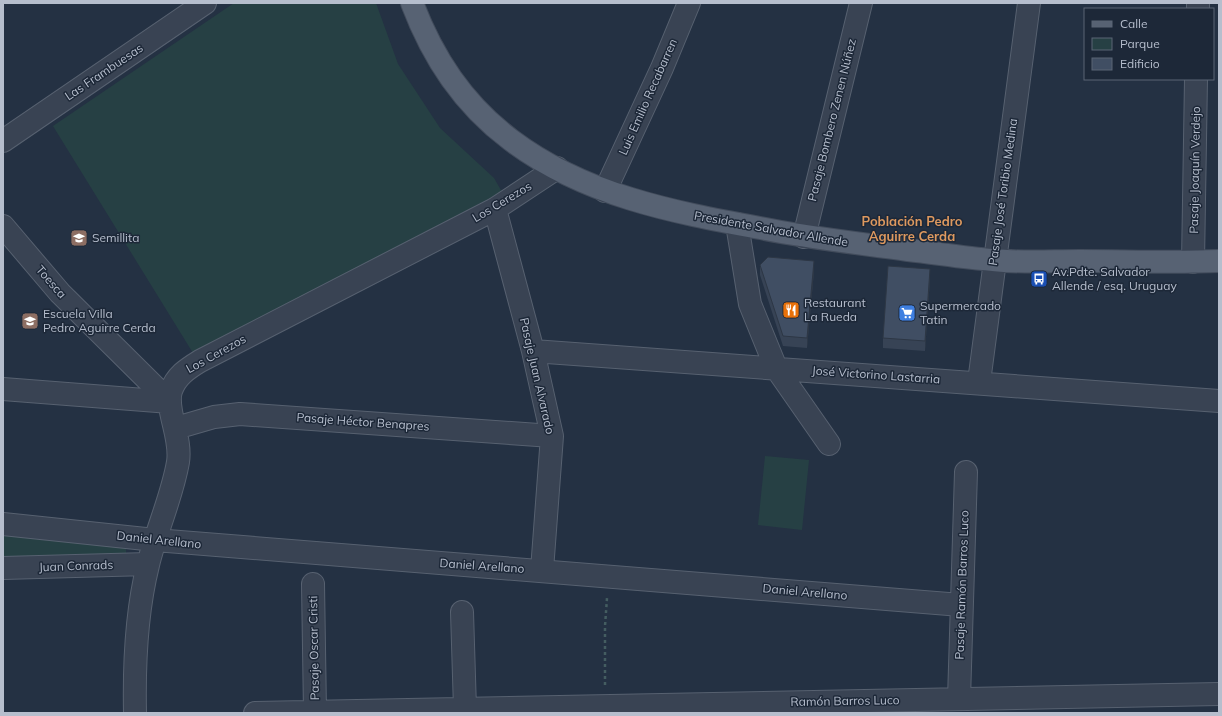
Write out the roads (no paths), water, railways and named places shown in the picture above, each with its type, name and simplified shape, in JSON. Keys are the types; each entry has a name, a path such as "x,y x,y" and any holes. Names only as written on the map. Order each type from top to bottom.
{"main road":[{"name":"Presidente Salvador Allende","path":"412,3 429,44 441,65 472,105 511,140 557,168 605,191 662,209 804,237 994,260 1219,261"}],"street":[{"name":"Las Frambuesas","path":"3,141 205,3"},
{"name":"Pasaje Bombero Zenen Núñez","path":"804,237 861,3"},
{"name":"Pasaje José Toribio Medina","path":"978,382 1029,3"},
{"name":"Luis Emilio Recabarren","path":"605,191 683,6"},
{"name":"Pasaje Joaquín Verdejo","path":"1193,262 1196,80"},
{"name":"Los Cerezos","path":"135,713 138,622 148,564 178,463 179,451 176,428 170,402 172,388 178,377 200,361 495,209 557,168"},
{"name":"Pasaje Juan Alvarado","path":"495,209 533,351 552,436 542,570"},
{"path":"737,224 750,304 776,368 829,444"},
{"name":"Toesca","path":"3,226 60,293 170,402"},
{"name":"José Victorino Lastarria","path":"533,351 978,382 1219,401"},
{"path":"3,389 170,402"},
{"name":"Pasaje Héctor Benapres","path":"176,428 214,417 240,414 552,436"},
{"name":"Pasaje Ramón Barros Luco","path":"959,699 966,472"},
{"name":"Daniel Arellano","path":"3,524 155,540 542,570 961,605"},
{"name":"Juan Conrads","path":"3,568 148,564"},
{"name":"Pasaje Oscar Cristi","path":"301,712 313,584"},
{"path":"462,612 465,709"},
{"name":"Ramón Barros Luco","path":"255,713 436,711 465,709 874,707 959,699 1219,694"}],"place":[{"name":"Semillita","path":"79,238"},
{"name":"Av.Pdte. Salvador Allende / esq. Uruguay","path":"1039,279"},
{"name":"Restaurant La Rueda","path":"791,310"},
{"name":"Supermercado Tatin","path":"907,313"},
{"name":"Escuela Villa Pedro Aguirre Cerda","path":"30,321"}],"district":[{"name":"Población Pedro Aguirre Cerda","path":"912,228"}]}
